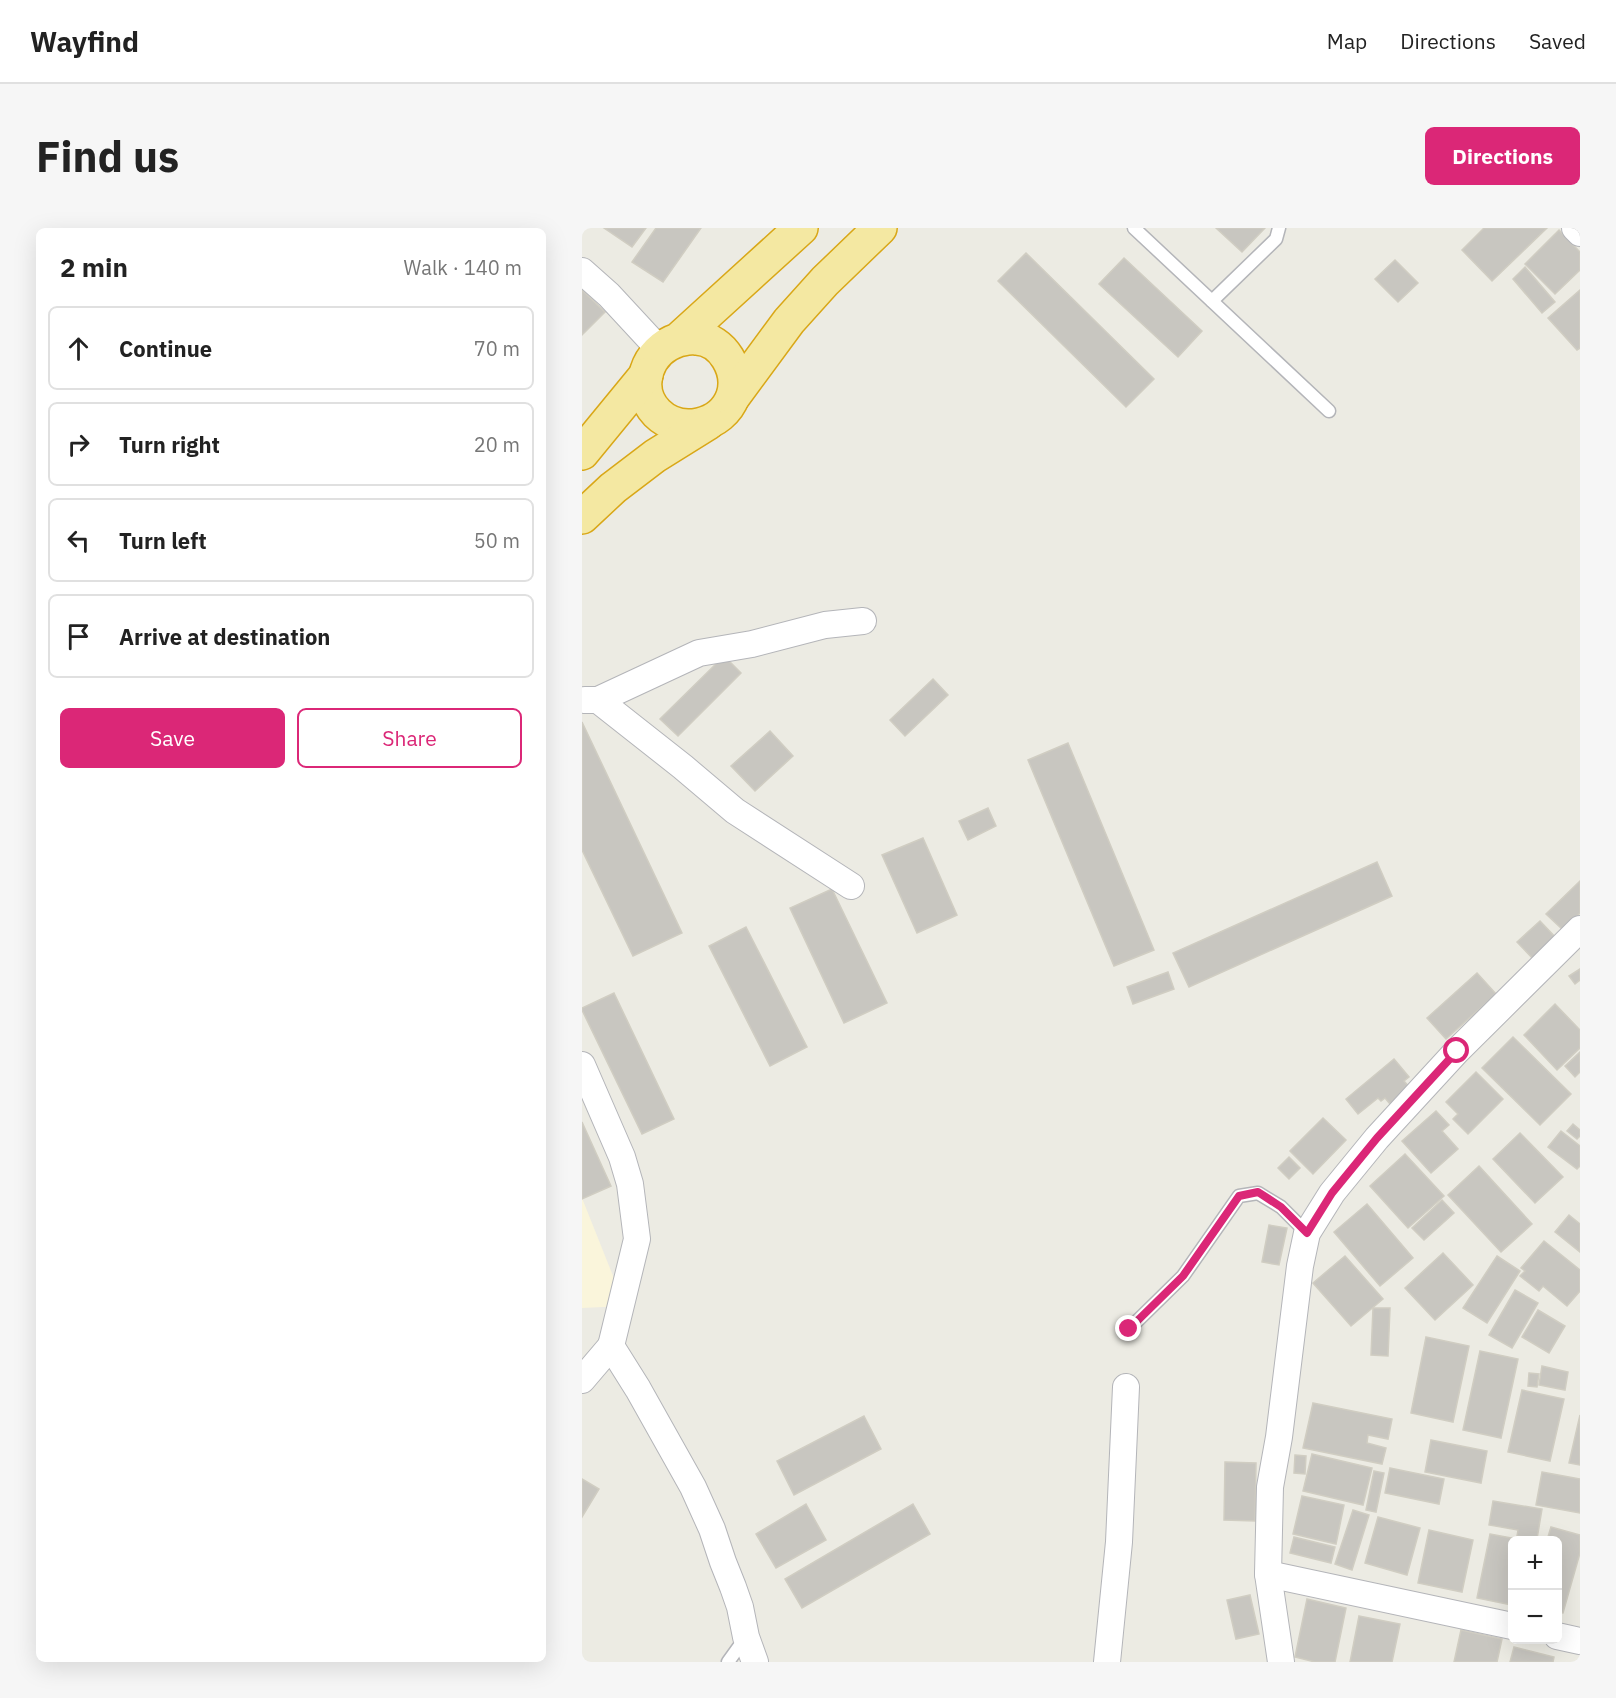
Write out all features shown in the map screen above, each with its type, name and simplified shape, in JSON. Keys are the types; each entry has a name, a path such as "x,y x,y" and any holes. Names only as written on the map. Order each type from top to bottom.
{"highway":[{"path":"582,453 661,354 801,228"},
{"path":"582,517 613,488 655,456 722,413 762,355 789,321 825,281 880,228"},
{"path":"710,422 694,427 684,426 669,422 657,412 648,399 645,384 661,354 697,338 712,343 724,353 732,366 735,381 733,397"}],"street":[{"path":"1575,228 1580,233"},
{"path":"582,271 609,295 661,354"},
{"path":"590,700 699,653 752,644 825,625 863,621"},
{"path":"590,700 683,767 735,811 851,886"},
{"path":"1281,1662 1268,1574 1270,1487 1307,1233 1332,1193 1377,1138 1457,1051 1580,929"},
{"path":"582,1065 622,1157 630,1184 637,1239 611,1346 582,1380"},
{"path":"611,1346 693,1487 712,1529 740,1607 746,1637 755,1662"},
{"path":"1107,1662 1119,1542 1126,1387"},
{"path":"1268,1574 1508,1625"},
{"path":"1562,1637 1580,1641"},
{"path":"1577,1662 1580,1651"}],"lane":[{"path":"1134,228 1329,411"},
{"path":"1212,301 1276,239 1279,228"},
{"path":"1129,1329 1183,1276 1239,1196 1258,1192 1281,1207 1307,1233"},
{"path":"728,1662 746,1637"}],"shaded area":[{"path":"582,1198 625,1306 582,1308"}],"building":[{"path":"604,228 646,228 632,247"},
{"path":"656,228 701,228 663,282 632,262"},
{"path":"1216,228 1265,228 1242,252"},
{"path":"1484,228 1547,228 1492,281 1462,250"},
{"path":"1559,230 1580,252 1580,270 1555,294 1525,264"},
{"path":"1026,253 1154,379 1126,407 998,281"},
{"path":"1124,258 1202,331 1178,357 1099,284"},
{"path":"1395,260 1418,283 1398,302 1375,279"},
{"path":"1525,267 1555,302 1542,313 1513,279"},
{"path":"582,290 605,312 582,335"},
{"path":"1580,290 1580,348 1577,350 1548,318"},
{"path":"724,656 741,673 678,736 660,719"},
{"path":"933,679 948,695 905,736 890,720"},
{"path":"582,722 682,933 633,956 582,850"},
{"path":"770,731 793,756 755,791 731,766"},
{"path":"1068,743 1154,950 1114,966 1028,760"},
{"path":"988,808 996,826 968,840 959,821"},
{"path":"923,838 957,915 917,933 882,855"},
{"path":"1377,862 1392,896 1189,987 1173,953"},
{"path":"1580,881 1580,913 1563,930 1546,914"},
{"path":"832,889 887,1003 844,1023 790,908"},
{"path":"1540,921 1559,941 1536,962 1517,942"},
{"path":"746,927 807,1047 770,1066 709,946"},
{"path":"1580,969 1580,980 1575,984 1569,976"},
{"path":"1168,972 1174,989 1133,1004 1127,987"},
{"path":"1477,973 1496,994 1446,1039 1427,1018"},
{"path":"614,993 674,1119 642,1134 582,1010"},
{"path":"1555,1004 1580,1030 1580,1048 1557,1070 1524,1035"},
{"path":"1513,1037 1571,1094 1540,1125 1482,1068"},
{"path":"1580,1052 1580,1072 1575,1077 1565,1066"},
{"path":"1394,1059 1409,1077 1404,1081 1410,1088 1390,1104 1385,1098 1381,1101 1378,1098 1358,1114 1346,1099"},
{"path":"1476,1072 1503,1099 1468,1134 1453,1119 1458,1114 1446,1102"},
{"path":"1436,1111 1449,1125 1442,1131 1458,1149 1431,1173 1402,1141"},
{"path":"1323,1118 1346,1140 1313,1174 1290,1151"},
{"path":"582,1122 611,1186 582,1199"},
{"path":"1573,1124 1580,1130 1580,1136 1577,1139 1567,1131"},
{"path":"1561,1131 1580,1146 1580,1166 1577,1169 1548,1147"},
{"path":"1520,1133 1563,1177 1535,1203 1493,1159"},
{"path":"1405,1154 1444,1196 1408,1228 1370,1186"},
{"path":"1289,1157 1300,1168 1289,1179 1278,1168"},
{"path":"1479,1166 1532,1224 1501,1252 1448,1195"},
{"path":"1442,1200 1454,1213 1424,1240 1412,1228"},
{"path":"1367,1204 1413,1258 1380,1286 1334,1232"},
{"path":"1569,1215 1580,1224 1580,1252 1555,1232"},
{"path":"1269,1225 1287,1228 1279,1265 1262,1262"},
{"path":"1544,1241 1580,1270 1580,1291 1567,1306 1543,1286 1539,1291 1520,1276 1525,1271 1521,1268"},
{"path":"1443,1253 1473,1285 1435,1320 1405,1288"},
{"path":"1345,1256 1383,1299 1351,1326 1313,1283"},
{"path":"1497,1256 1520,1271 1487,1323 1463,1308"},
{"path":"1515,1290 1538,1303 1512,1348 1489,1335"},
{"path":"1373,1308 1390,1308 1388,1356 1371,1355"},
{"path":"1538,1310 1565,1326 1549,1353 1522,1337"},
{"path":"1426,1337 1469,1346 1453,1422 1411,1413"},
{"path":"1480,1351 1518,1359 1501,1438 1463,1430"},
{"path":"1542,1366 1568,1372 1565,1390 1539,1385"},
{"path":"1529,1373 1539,1374 1537,1387 1528,1386"},
{"path":"1522,1390 1564,1399 1550,1461 1508,1452"},
{"path":"1313,1403 1392,1419 1388,1439 1368,1435 1367,1443 1386,1448 1382,1464 1303,1448"},
{"path":"1580,1415 1580,1465 1569,1463"},
{"path":"864,1416 881,1449 794,1495 777,1461"},
{"path":"1431,1440 1487,1451 1481,1483 1425,1472"},
{"path":"1312,1454 1372,1468 1363,1505 1303,1491"},
{"path":"1295,1455 1306,1456 1305,1474 1294,1473"},
{"path":"1225,1462 1256,1463 1255,1521 1224,1520"},
{"path":"1390,1468 1444,1479 1439,1504 1385,1493"},
{"path":"1374,1471 1384,1473 1376,1512 1366,1510"},
{"path":"1542,1472 1580,1479 1580,1513 1536,1505"},
{"path":"582,1479 599,1489 582,1517"},
{"path":"1302,1496 1344,1505 1336,1544 1293,1534"},
{"path":"1493,1501 1542,1509 1538,1536 1517,1536 1518,1530 1489,1525"},
{"path":"806,1504 826,1540 776,1568 756,1534"},
{"path":"913,1504 930,1534 802,1608 785,1579"},
{"path":"1353,1510 1369,1515 1352,1570 1335,1564"},
{"path":"1378,1517 1420,1528 1407,1575 1365,1563"},
{"path":"1551,1527 1580,1535 1580,1553 1563,1613 1562,1536 1548,1536"},
{"path":"1429,1530 1473,1540 1462,1592 1418,1583"},
{"path":"1490,1534 1508,1537 1508,1604 1477,1598"},
{"path":"1294,1537 1335,1547 1331,1563 1290,1553"},
{"path":"1250,1595 1259,1634 1236,1639 1227,1600"},
{"path":"1307,1599 1346,1608 1335,1662 1315,1662 1295,1657"},
{"path":"1359,1616 1400,1624 1392,1662 1350,1662"},
{"path":"1461,1630 1502,1639 1497,1662 1454,1662"},
{"path":"1514,1647 1554,1657 1553,1662 1510,1662"}],"route":[{"path":"1129,1329 1183,1276 1239,1196 1258,1192 1281,1207 1307,1233 1332,1193 1377,1138 1457,1051"}]}
